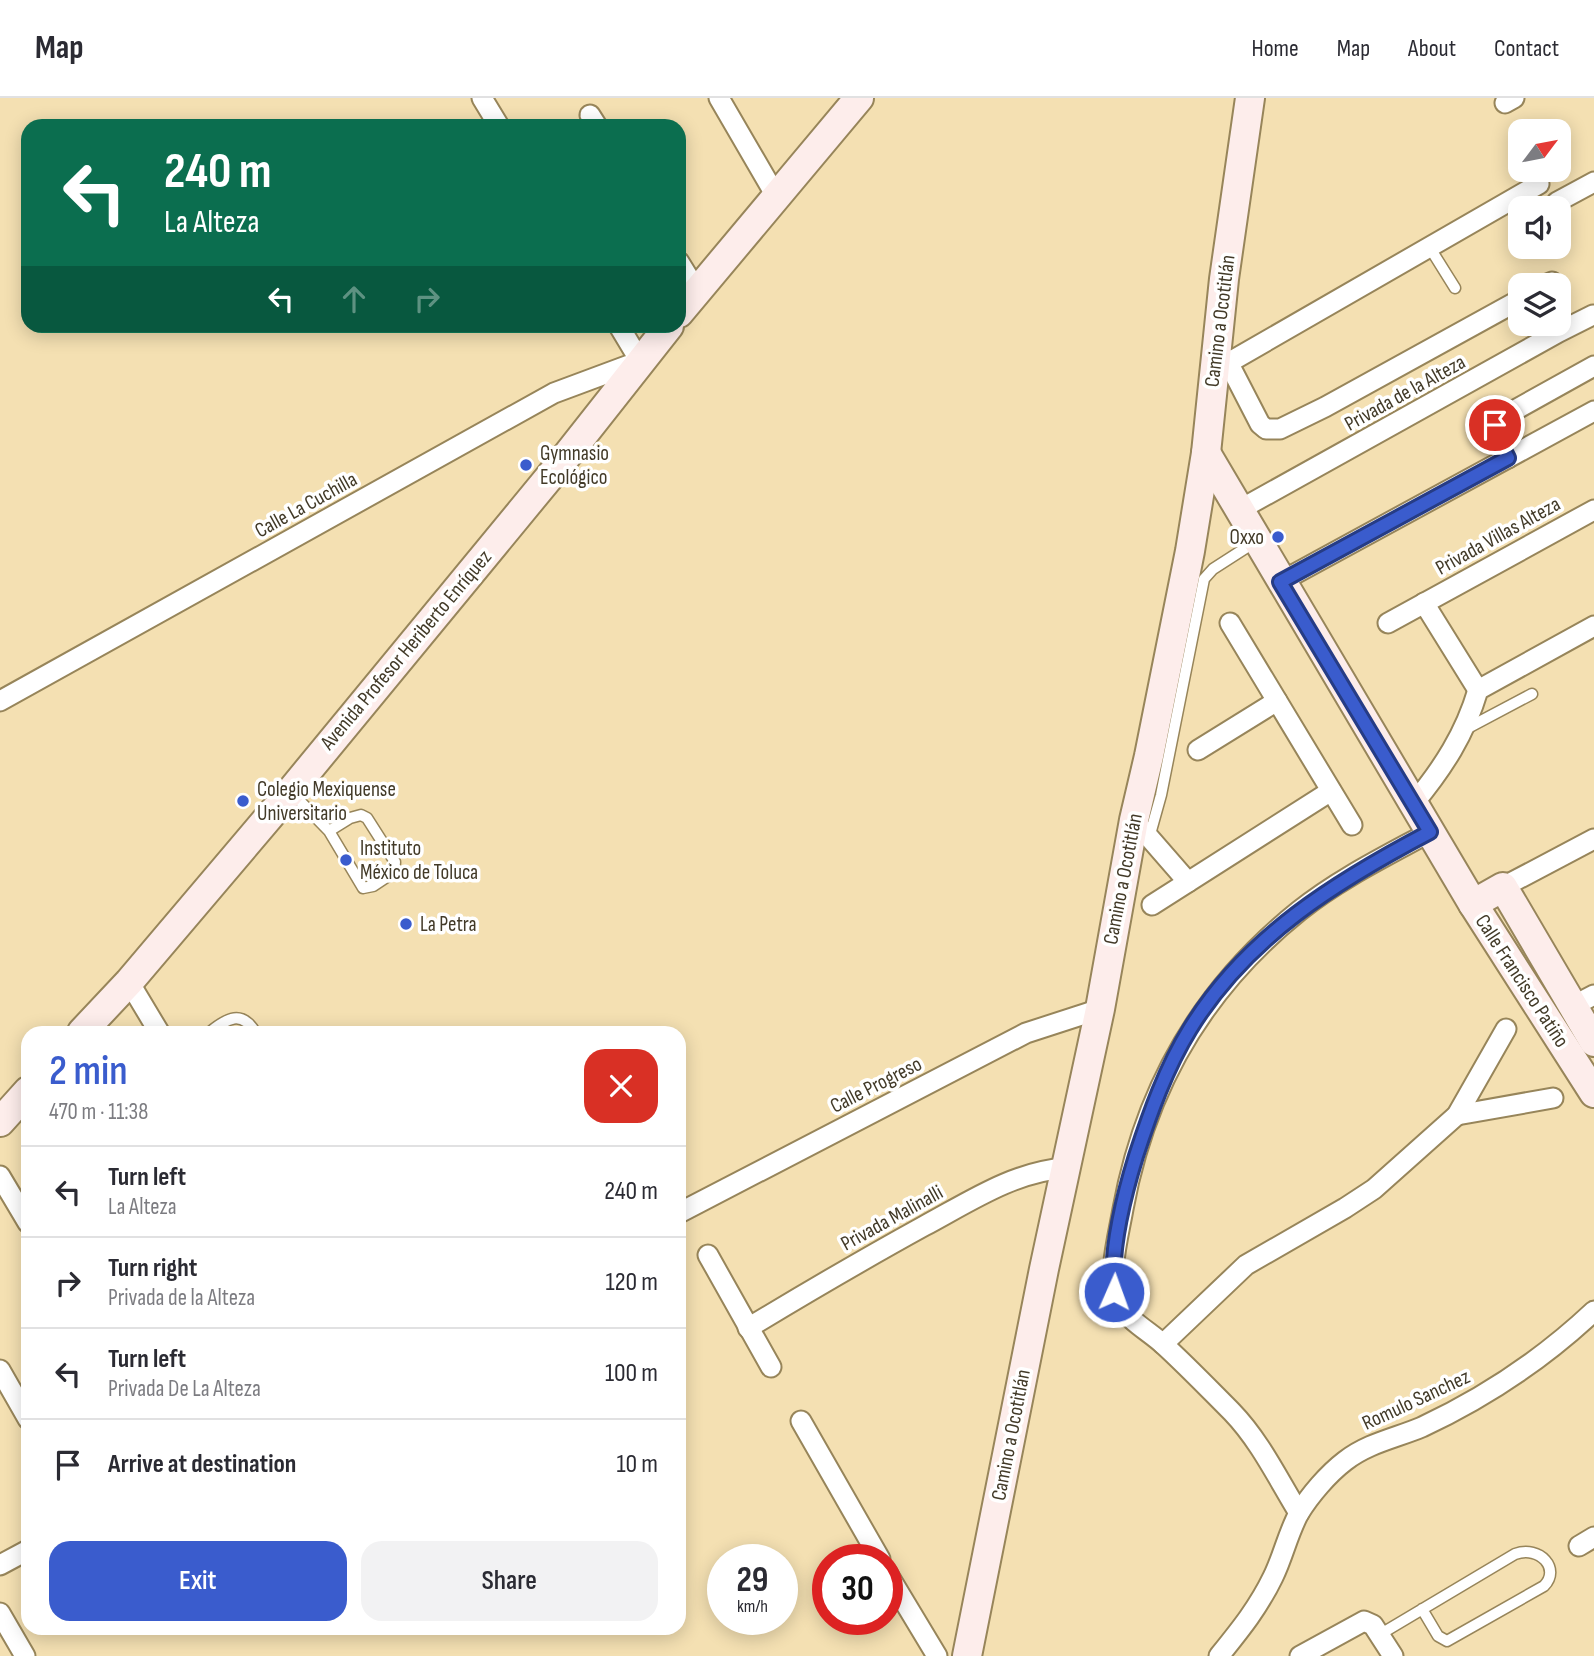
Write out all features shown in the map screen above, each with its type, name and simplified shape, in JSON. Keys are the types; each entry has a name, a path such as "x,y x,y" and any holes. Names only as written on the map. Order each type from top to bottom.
{"main road":[{"path":"686,304 859,98"},
{"name":"Camino a Ocotitlán","path":"967,1656 1065,1168 1141,829 1149,755 1188,564 1221,363 1250,98"},
{"name":"Avenida Profesor Heriberto Enríquez","path":"88,1026 129,982 290,791 561,463 663,333"},
{"name":"Calle Francisco Patiño","path":"1206,453 1473,904 1593,1089"},
{"path":"1473,904 1503,887"},
{"name":"Calle Francisco Patiño","path":"1503,887 1584,1001 1594,1041"},
{"path":"0,1122 21,1099"}],"street":[{"path":"482,98 495,119"},
{"path":"719,98 776,196"},
{"path":"1568,196 1594,182"},
{"path":"1508,306 1280,429 1266,429 1260,424 1221,363 1430,248 1539,184"},
{"path":"686,273 697,291"},
{"name":"Privada de la Alteza","path":"1239,510 1593,315"},
{"path":"623,333 640,361"},
{"name":"Calle La Cuchilla","path":"0,701 554,393 640,361"},
{"path":"1508,458 1495,433 1497,420 1594,366"},
{"path":"1280,582 1594,411"},
{"name":"Privada Villas Alteza","path":"1388,623 1594,510"},
{"name":"Privada Villas Alteza","path":"1424,603 1478,690"},
{"path":"1230,623 1352,825"},
{"path":"1414,803 1446,762 1464,730 1478,690 1594,626"},
{"path":"1198,750 1277,701"},
{"path":"1152,905 1331,791"},
{"path":"1141,829 1188,881"},
{"path":"1299,1513 1249,1431 1123,1309 1114,1292 1117,1241 1128,1180 1159,1092 1190,1030 1207,1004 1232,975 1264,941 1300,910 1339,882 1430,832"},
{"path":"1503,887 1594,839"},
{"path":"129,982 155,1026"},
{"name":"Calle Progreso","path":"686,1209 1026,1033 1100,1009"},
{"path":"1163,1345 1246,1265 1374,1189 1457,1115 1506,1029"},
{"path":"1457,1115 1553,1098"},
{"name":"Privada Malinalli","path":"748,1328 861,1260 985,1193 1018,1177 1065,1168"},
{"path":"0,1176 21,1211"},
{"path":"708,1255 771,1367"},
{"name":"Romulo Sanchez","path":"1219,1656 1253,1614 1274,1575 1299,1513 1345,1461 1384,1440 1419,1428 1465,1406 1510,1379 1564,1340 1594,1311"},
{"path":"0,1370 21,1407"},
{"path":"801,1421 871,1544"},
{"path":"0,1565 21,1554"},
{"path":"903,1600 937,1656"},
{"path":"0,1613 25,1656"},
{"path":"1300,1656 1359,1622 1369,1622 1392,1656"}],"lane":[{"path":"1430,248 1455,288"},
{"path":"1141,829 1161,795 1204,579 1213,569 1257,541"},
{"path":"1464,730 1532,694"},
{"path":"290,791 328,831 365,889 394,872 396,862 367,818 361,815 350,818 328,831"},
{"path":"220,1026 239,1018 251,1026"},
{"path":"1379,1635 1422,1609 1524,1550 1539,1554 1550,1572 1549,1581 1544,1586 1447,1641 1438,1636 1422,1609"}],"place":[{"name":"Gymnasio Ecológico","path":"526,465"},
{"name":"Oxxo","path":"1278,537"},
{"name":"Colegio Mexiquense Universitario","path":"243,801"},
{"name":"Instituto México de Toluca","path":"346,860"},
{"name":"La Petra","path":"406,924"}],"route":[{"path":"1114,1292 1117,1241 1128,1180 1144,1130 1159,1092 1190,1030 1207,1004 1264,941 1300,910 1339,882 1430,832 1280,582 1508,458 1495,433 1495,425"}]}
